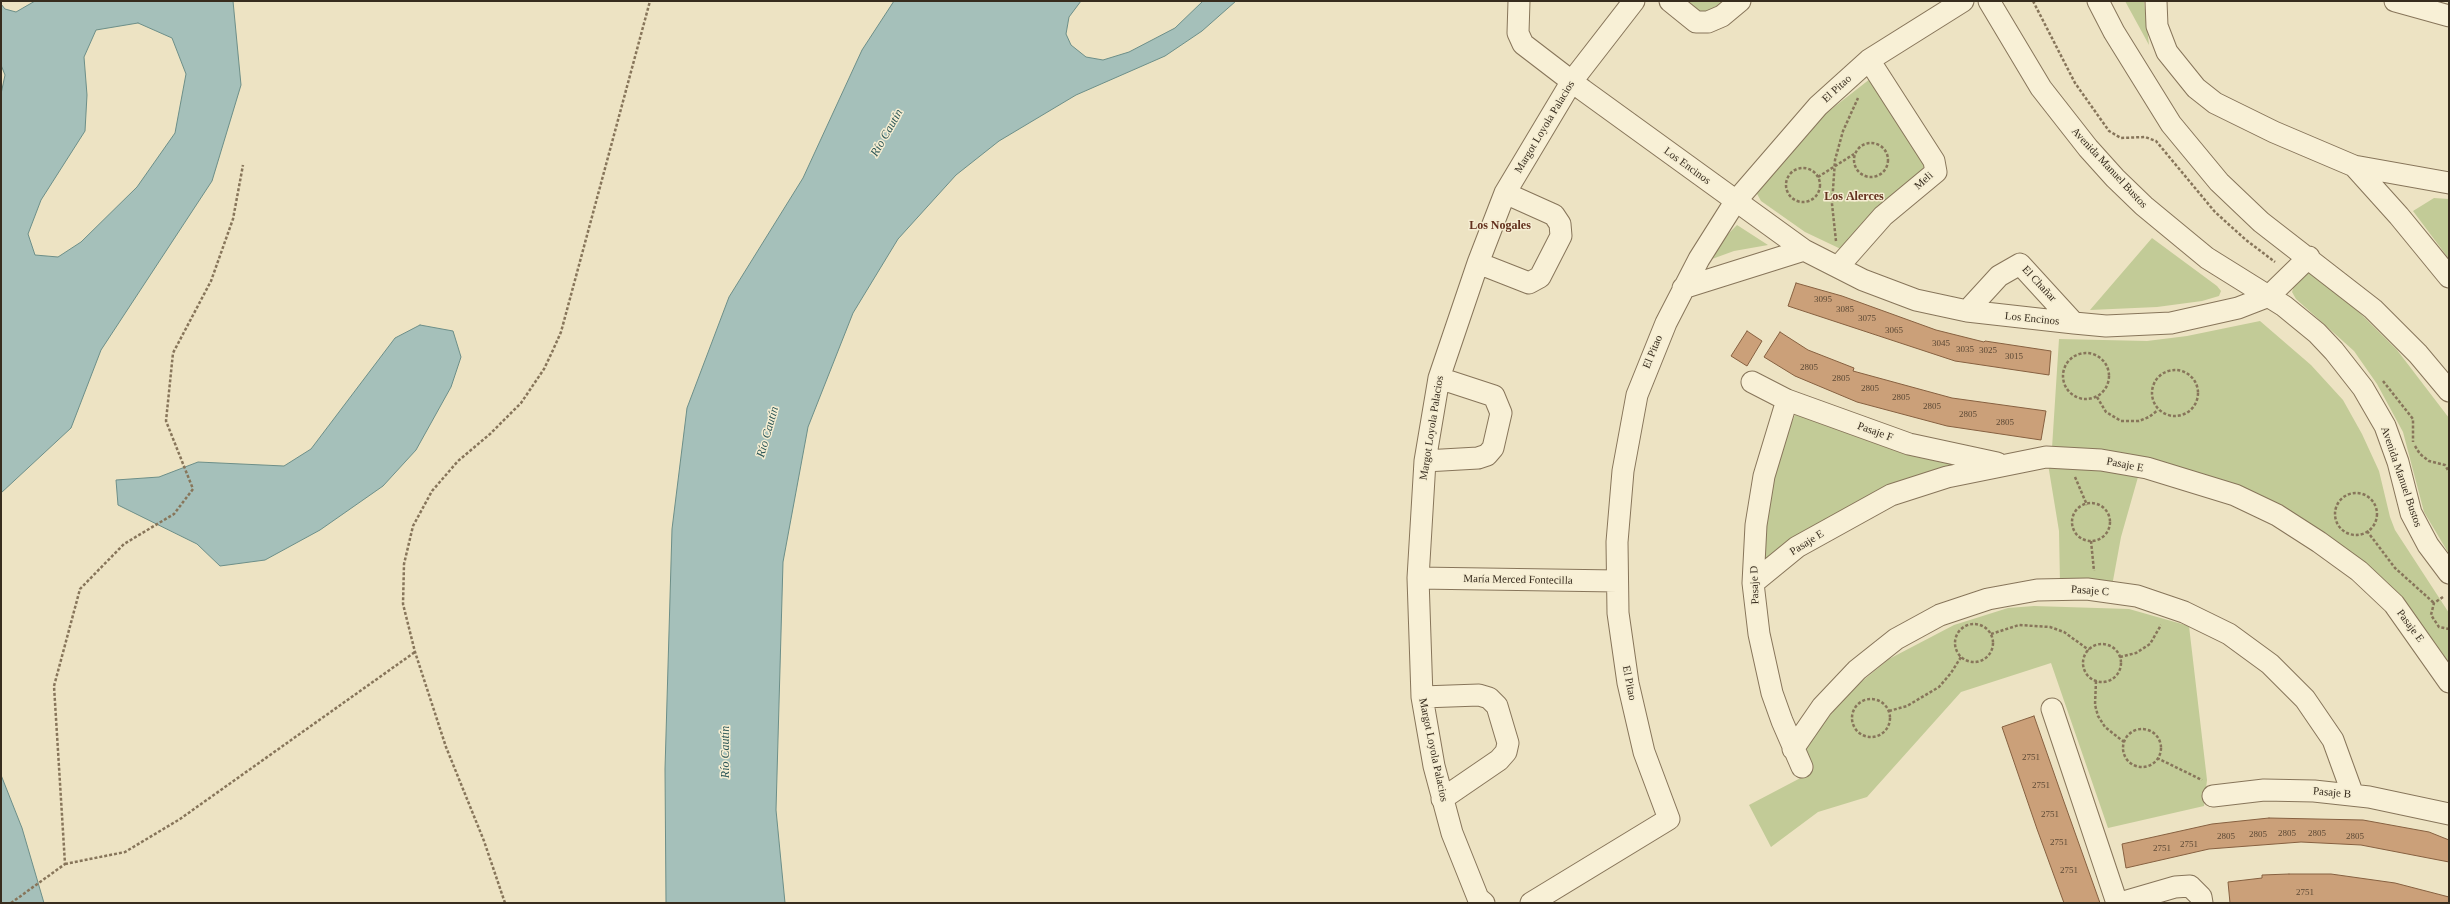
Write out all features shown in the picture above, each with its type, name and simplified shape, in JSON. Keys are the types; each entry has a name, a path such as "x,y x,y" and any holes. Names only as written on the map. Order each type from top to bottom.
{"street":[{"name":"Los Encinos","path":"1520,1 1518,33 1523,44 1735,202 1804,250 1838,257 1889,291 1941,307 2106,326 2171,323 2238,308 2270,296"},
{"name":"Margot Loyola Palacios","path":"1481,900 1452,833 1442,799 1422,698 1418,578 1425,461 1439,378 1478,263 1506,193 1572,81 1634,1"},
{"path":"1670,1 1696,22 1708,22 1722,16 1740,1"},
{"name":"El Pitao","path":"1531,903 1669,819 1644,752 1628,683 1618,613 1616,542 1623,471 1635,403 1650,359 1683,288 1735,202 1818,106 1872,65 1963,1"},
{"name":"Avenida Manuel Bustos","path":"1989,1 2041,88 2088,148 2115,178 2144,206 2206,258 2270,296 2317,332 2363,388 2374,406 2392,444 2406,497 2419,530 2449,573"},
{"path":"2098,1 2150,93 2194,154 2239,203 2279,236 2308,257 2396,331 2449,391"},
{"path":"2156,1 2157,26 2167,52 2196,88 2215,103 2274,132 2354,166 2449,184"},
{"path":"2395,1 2449,16"},
{"name":"Meli","path":"1838,257 1883,216 1936,172 1934,161 1872,65"},
{"path":"2354,166 2390,206 2449,277"},
{"path":"1478,263 1529,282 1540,277 1561,236 1560,224 1554,215 1506,193"},
{"path":"1683,288 1804,250"},
{"path":"2270,296 2308,257"},
{"name":"El Chañar","path":"1967,311 1999,276 2020,264 2074,323"},
{"path":"1425,461 1478,458 1487,455 1493,448 1500,413 1494,396 1439,378"},
{"name":"Pasaje F","path":"1752,382 1787,400 1909,444 2005,464"},
{"name":"Pasaje D","path":"1787,400 1764,476 1756,525 1753,584 1764,664 1782,721 1798,758"},
{"name":"Pasaje E","path":"1753,584 1797,547 1891,495 1947,478 2005,464 2046,457 2101,460 2147,468 2196,482 2235,495 2277,515 2359,571 2394,604 2449,682"},
{"name":"María Merced Fontecilla","path":"1418,578 1617,581"},
{"name":"Pasaje C","path":"1798,758 1822,706 1857,670 1896,639 1940,615 1988,599 2037,590 2096,590 2137,596 2184,612 2229,634 2270,664 2305,699 2334,740 2353,795"},
{"path":"1422,698 1479,695 1489,698 1497,706 1508,743 1506,752 1499,760 1442,799"},
{"path":"2052,709 2118,903 2175,887 2190,886 2201,897 2202,903"},
{"name":"Pasaje B","path":"2213,796 2264,790 2314,791 2353,795 2449,814"}],"path":[{"path":"505,903 484,841 446,747 415,652 403,604 402,584 408,545 414,526 432,491 444,475 490,434 521,403 544,369 553,350 561,332 650,1"},
{"path":"2033,1 2075,83 2109,131 2121,138 2145,137 2156,141 2181,173 2215,212 2290,276"},
{"path":"1838,257 1832,204 1834,167 1848,117 1870,79 1872,65"},
{"path":"1818,177 1855,154 1865,144 1879,144 1885,148 1889,162 1882,174 1868,177 1856,168 1855,154"},
{"path":"65,864 54,686 80,589 124,544 174,514 193,489 166,421 173,353 211,281 233,219 243,164"},
{"path":"1797,169 1811,170 1818,177 1821,188 1813,200 1799,203 1788,194 1787,180 1797,169"},
{"path":"2077,355 2095,355 2103,359 2108,367 2110,376 2108,385 2097,397 2086,400 2077,398 2064,386 2062,377 2064,368 2069,360 2077,355"},
{"path":"2175,370 2192,376 2197,384 2199,393 2192,410 2176,417 2166,415 2158,410 2152,394 2158,377 2166,372 2175,370"},
{"path":"2381,379 2413,419 2412,436 2416,449 2429,461 2445,465 2449,472"},
{"path":"2097,397 2106,412 2121,421 2139,422 2158,410"},
{"path":"2067,458 2087,504"},
{"path":"2362,494 2375,505 2375,523 2367,531 2355,534 2350,533 2344,531 2337,522 2335,516 2337,504 2345,496 2362,494"},
{"path":"2091,503 2102,507 2109,516 2109,528 2102,538 2091,541 2078,537 2073,528 2073,516 2080,506 2091,503"},
{"path":"2367,531 2394,568 2434,603"},
{"path":"2091,541 2096,590"},
{"path":"2443,597 2434,603 2431,610 2432,620 2439,627 2449,629"},
{"path":"2120,657 2136,653 2150,644 2159,630 2162,604"},
{"path":"1975,624 1986,628 1990,634 1993,637 1992,649 1985,659 1974,662 1961,657 1956,648 1956,637 1963,627 1975,624"},
{"path":"1990,634 2019,625 2050,627 2064,632 2089,650"},
{"path":"2102,644 2113,648 2120,657 2120,670 2112,679 2101,682 2090,679 2083,669 2084,657 2089,650 2102,644"},
{"path":"11,903 65,864 125,852 180,819 415,652"},
{"path":"1889,711 1907,706 1939,687 1951,673 1961,657"},
{"path":"2096,681 2095,705 2098,716 2105,727 2124,742"},
{"path":"1871,699 1882,703 1889,711 1889,724 1881,734 1870,737 1859,733 1852,723 1852,712 1860,702 1871,699"},
{"path":"2142,729 2153,733 2160,742 2160,754 2157,758 2153,764 2142,767 2130,763 2123,754 2124,742 2131,732 2142,729"},
{"path":"2157,758 2201,779 2213,796"}],"green space":[{"path":"1680,1 1728,1 1704,17"},
{"path":"2125,1 2144,1 2149,45"},
{"path":"1870,79 1929,166 1845,251 1805,232 1761,201 1756,192 1820,118"},
{"path":"2434,198 2449,199 2449,259 2413,211"},
{"path":"1737,225 1768,245 1734,251 1712,259 1726,236"},
{"path":"2152,238 2217,286 2221,291 2219,296 2202,301 2157,307 2090,310"},
{"path":"2313,270 2325,278 2397,350 2449,418 2449,554 2424,512 2403,432 2377,384 2354,351 2296,299 2292,292 2297,277"},
{"path":"2260,321 2311,365 2343,400 2362,434 2379,471 2390,517 2395,530 2449,613 2449,666 2431,638 2387,582 2346,548 2278,506 2052,448 2059,339 2147,341 2187,336"},
{"path":"1797,410 1961,466 1760,571 1759,553 1779,453"},
{"path":"2048,464 2140,470 2121,537 2112,586 2060,584 2059,531"},
{"path":"2034,606 2129,609 2189,626 2207,780 2204,806 2108,828 2051,663 1961,692 1867,797 1818,812 1771,847 1749,805 1810,773 1803,755 1818,728 1855,687 1889,659 1954,625 2008,608"}],"water":[{"path":"35,1 233,1 241,85 212,181 101,350 71,428 1,493 1,94 5,75 1,65 1,4 5,9 16,12","holes":["138,23 172,38 186,74 175,133 137,187 81,242 58,257 35,255 28,234 41,200 85,131 87,95 84,57 96,30"]},
{"name":"Río Cautín","path":"894,1 1081,1 1069,17 1066,34 1071,45 1086,57 1103,60 1129,52 1175,28 1203,1 1236,1 1202,31 1165,56 1076,95 999,141 956,175 898,239 853,313 808,427 783,562 776,810 785,903 666,903 665,769 672,529 687,408 729,297 803,178 862,50"},
{"path":"420,325 453,331 461,357 451,387 416,450 383,486 320,530 265,560 220,566 197,544 118,505 116,480 159,477 198,462 284,466 311,449 395,338"},
{"path":"1,775 22,828 44,903 1,903"}],"building":[{"path":"1796,283 1842,296 1936,330 1984,342 2051,351 2049,375 1955,361 1788,306"},
{"path":"1747,331 1762,341 1747,366 1731,356"},
{"path":"1780,332 1808,350 1854,368 1853,371 1952,398 2046,411 2041,440 1947,426 1857,402 1795,376 1764,357"},
{"path":"2034,716 2100,903 2064,903 2037,829 2002,727"},
{"path":"2269,818 2363,820 2429,832 2449,840 2449,862 2361,845 2301,842 2209,849 2126,868 2122,844 2212,824"},
{"path":"2331,874 2395,883 2449,897 2449,903 2230,903 2228,882 2262,878 2262,875"}],"district":[{"name":"Los Alerces","path":"1854,197"},
{"name":"Los Nogales","path":"1500,226"}]}
